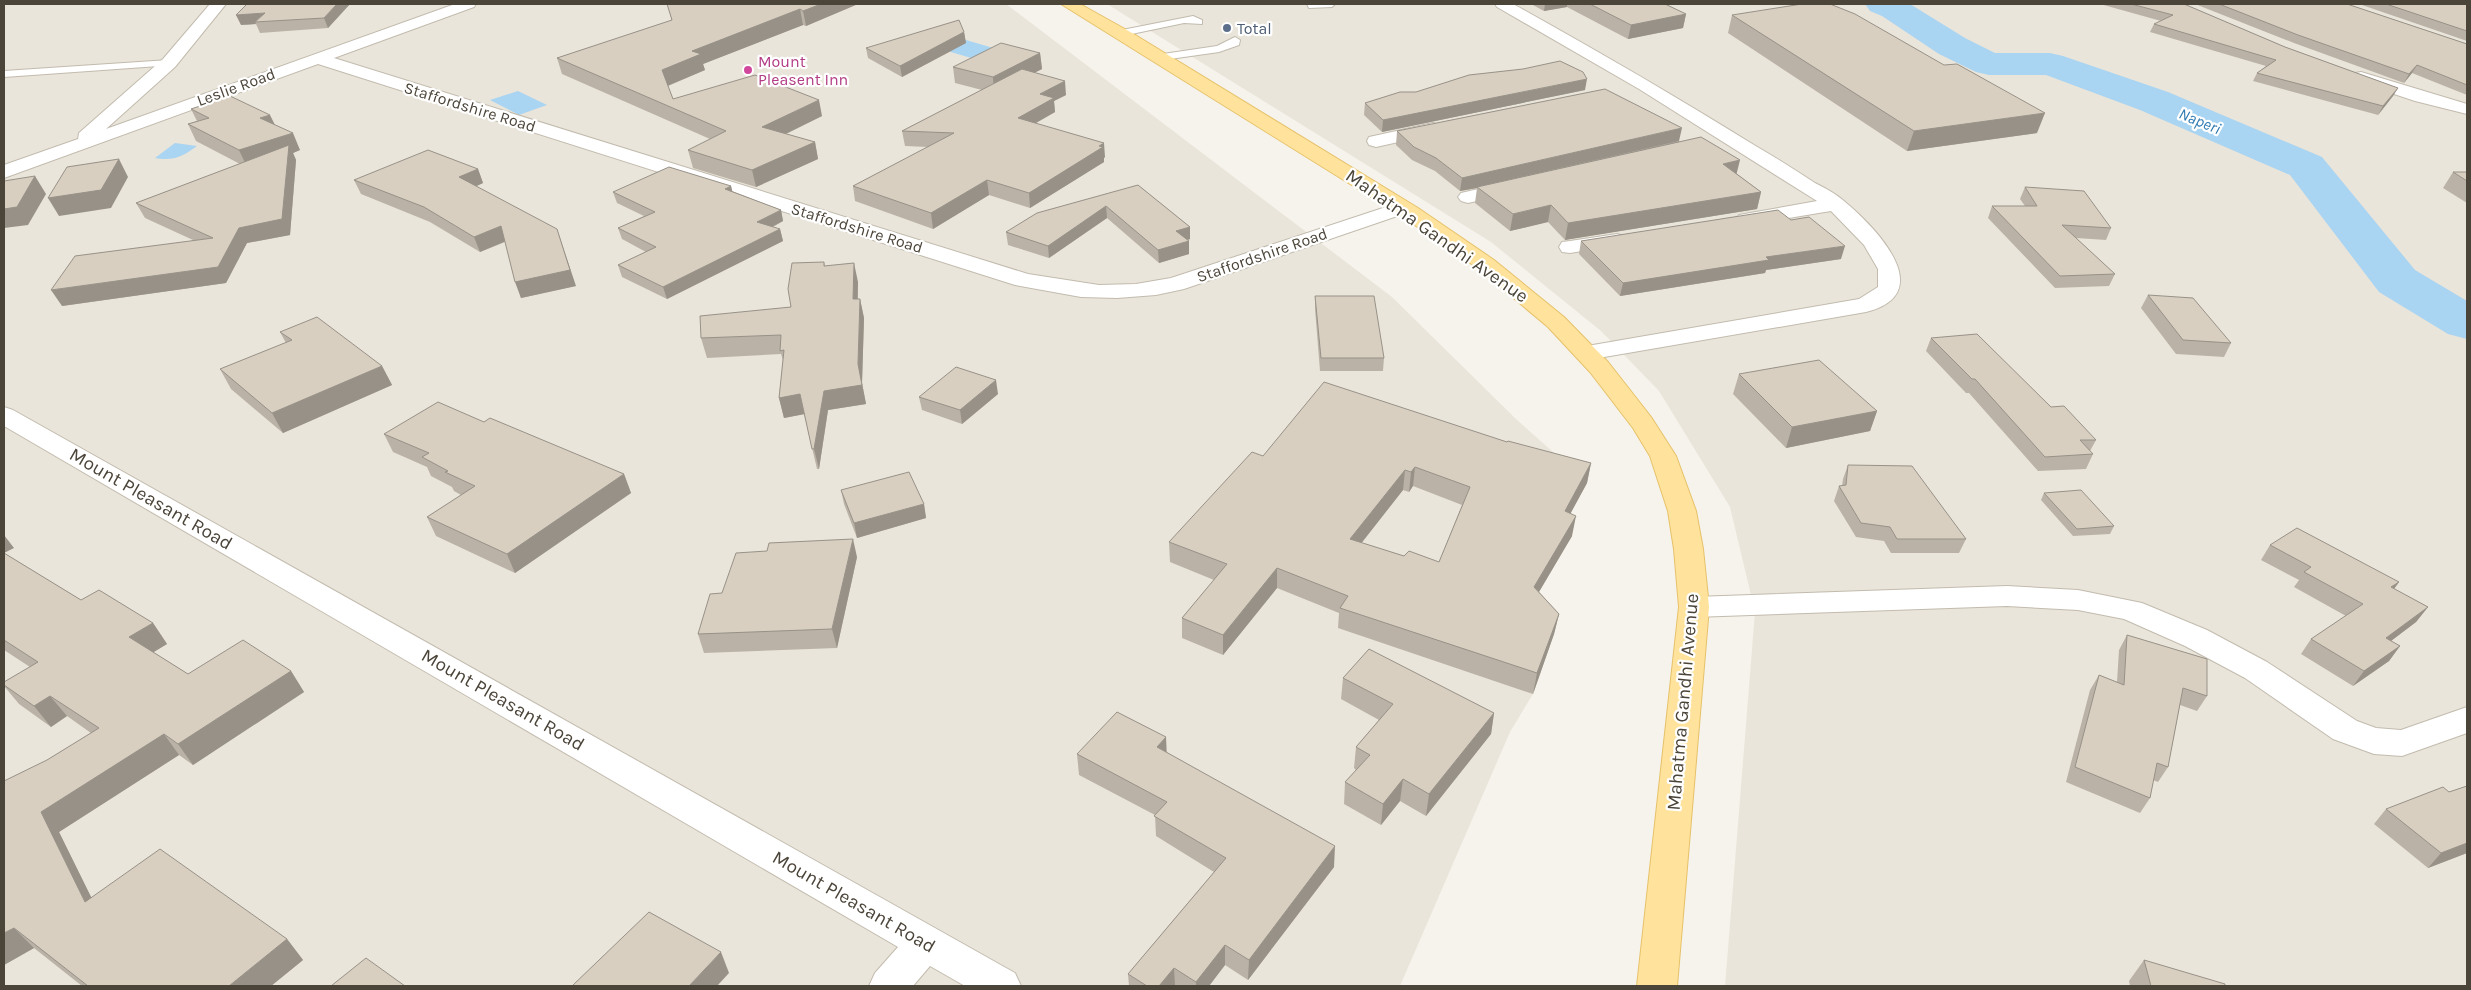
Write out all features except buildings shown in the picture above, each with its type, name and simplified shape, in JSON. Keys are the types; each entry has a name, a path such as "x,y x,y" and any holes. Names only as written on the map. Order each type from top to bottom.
{"main road":[{"name":"Mahatma Gandhi Avenue","path":"1068,4 1163,57 1402,208 1503,277 1587,353 1642,421 1663,454 1678,488 1689,544 1694,607 1656,986"}],"street":[{"path":"74,148 169,64 218,4"},
{"name":"Leslie Road","path":"4,172 74,148 315,58 469,4"},
{"path":"1502,4 1645,85 1836,204 1873,242 1889,269 1889,290 1866,305 1587,353"},
{"name":"Staffordshire Road","path":"315,58 1023,280 1065,290 1141,292 1176,284 1402,208"},
{"path":"2345,72 2421,97 2467,109"},
{"path":"1616,91 1645,85"},
{"path":"1376,141 1453,125"},
{"path":"1702,144 1732,138"},
{"path":"1468,197 1527,184"},
{"path":"1728,222 1836,204"},
{"path":"1570,247 1639,236"},
{"name":"Mount Pleasant Road","path":"4,415 1001,986"},
{"path":"1694,607 2007,596 2078,600 2131,610 2196,638 2256,670 2345,730 2374,741 2402,743 2467,720"},
{"path":"889,986 924,942"}],"lane":[{"path":"1122,33 1184,20 1198,22"},
{"path":"1163,57 1219,49 1235,43 1235,40"},
{"path":"4,74 169,64"}],"shaded area":[{"path":"4,4 1006,4 1392,297 1517,420 1570,467 1530,607 1533,694 1510,732 1400,986 4,986"},
{"name":"Naperi","path":"1107,4 2467,4 2467,986 1725,986 1755,612 1730,507 1659,391 1601,331 1491,242"}],"water":[{"path":"966,40 1000,50 978,60 944,50"},
{"path":"518,91 547,105 519,115 490,100"},
{"path":"175,143 197,146 177,157 167,159 155,158"}],"waterway":[{"name":"Naperi","path":"1882,4 1894,9 1952,46 1989,64 2050,64 2154,101 2306,166 2397,281 2467,323"}],"place":[{"name":"Total","path":"1227,28"},
{"name":"Mount Pleasent Inn","path":"748,70"}]}
